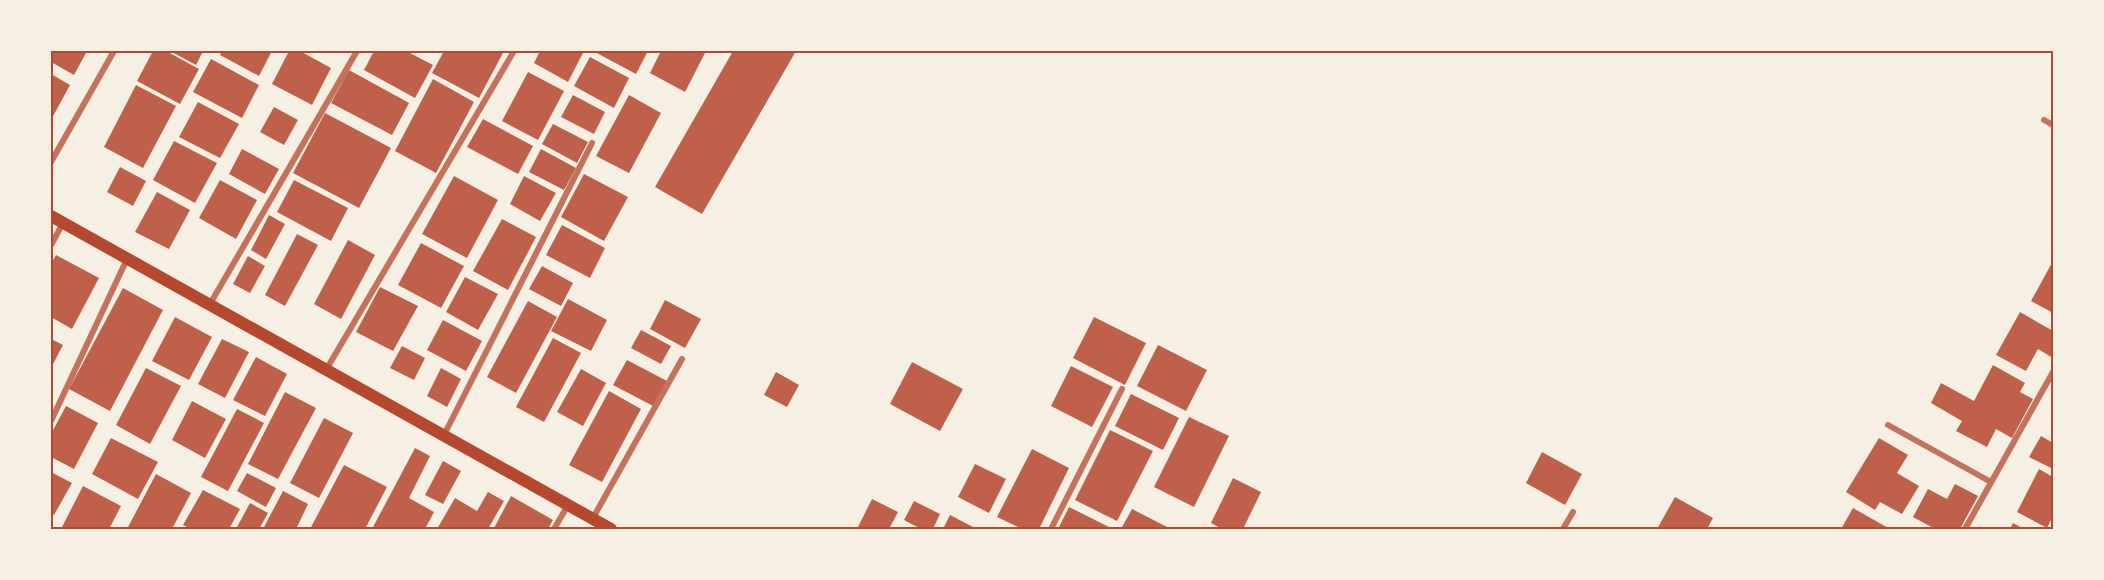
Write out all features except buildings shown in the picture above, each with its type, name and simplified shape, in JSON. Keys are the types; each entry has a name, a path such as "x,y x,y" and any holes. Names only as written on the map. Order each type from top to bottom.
{"main road":[{"path":"51,216 611,529"}],"street":[{"path":"51,162 114,51"},
{"path":"210,305 357,51"},
{"path":"326,370 514,51"},
{"path":"2044,120 2053,125"},
{"path":"444,436 592,143"},
{"path":"51,245 63,223"},
{"path":"51,421 127,259"},
{"path":"592,519 682,359"},
{"path":"1965,529 2053,372"},
{"path":"1051,529 1122,389"},
{"path":"1888,424 1991,482"},
{"path":"554,529 568,505"},
{"path":"1563,529 1573,512"}]}
